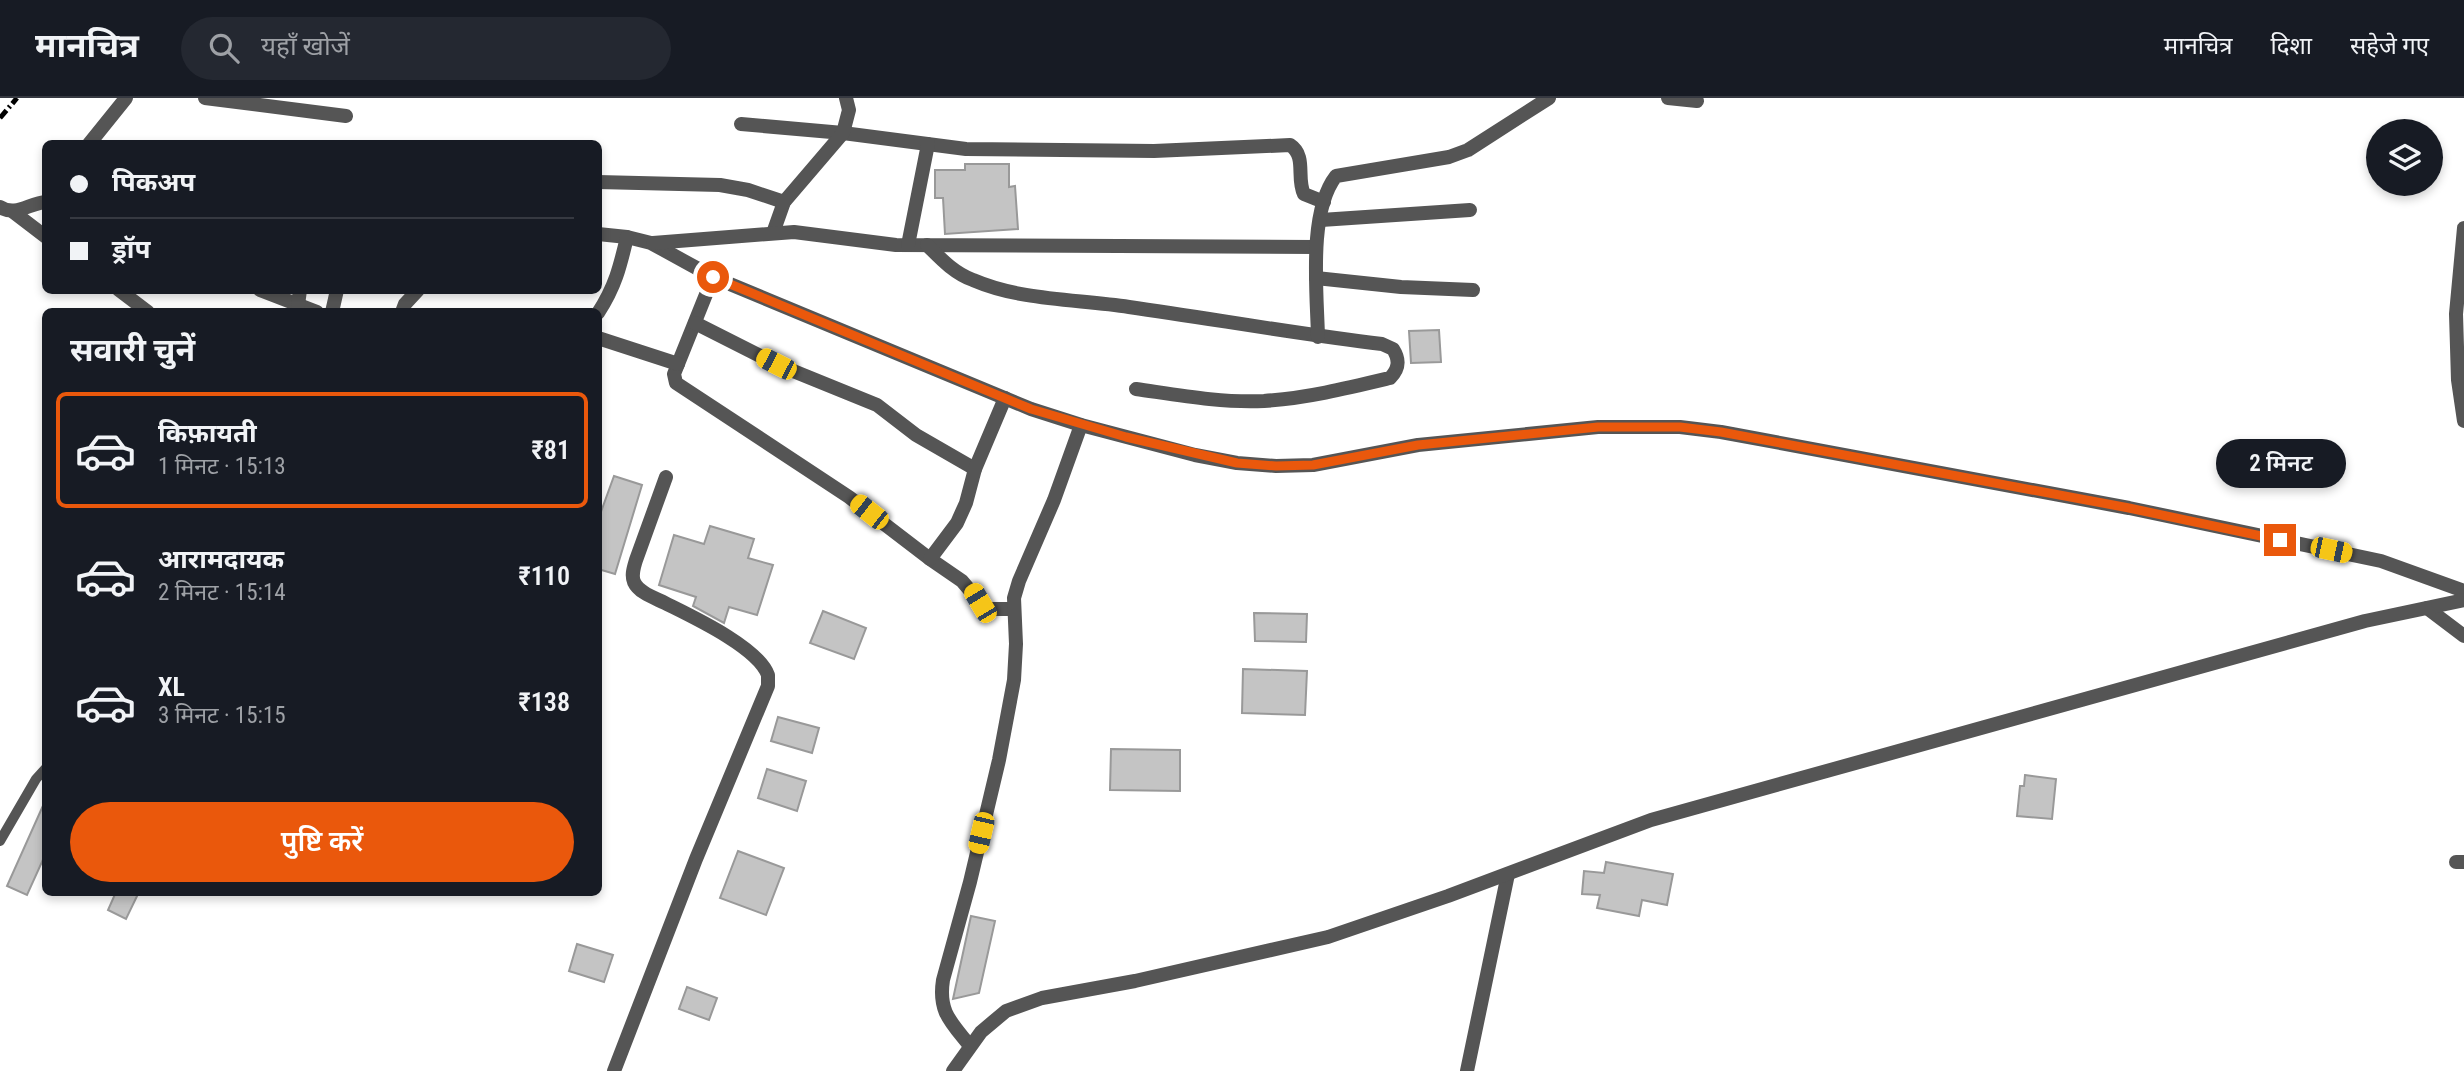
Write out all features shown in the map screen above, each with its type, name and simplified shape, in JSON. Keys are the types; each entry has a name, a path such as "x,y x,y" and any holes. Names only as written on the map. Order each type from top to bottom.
{"street":[{"path":"92,140 126,98"},
{"path":"205,98 346,116"},
{"path":"773,233 784,202 794,187 843,133 849,110 846,98"},
{"path":"1318,337 1315,247 1324,202 1329,186 1336,176 1449,157 1468,150 1549,98"},
{"path":"1668,98 1697,101"},
{"path":"741,124 843,133 966,149 1154,152 1290,145 1297,150 1300,157 1301,187 1304,194 1324,202"},
{"path":"908,245 928,144"},
{"path":"602,182 720,185 748,190 784,202"},
{"path":"6,209 42,201"},
{"path":"6,209 42,234"},
{"path":"1321,220 1470,210"},
{"path":"2464,228 2456,314 2458,380 2464,421"},
{"path":"651,243 794,232 908,245 1315,247"},
{"path":"602,234 651,243 713,277 1005,398 1081,425 1195,455 1237,463 1313,465 1418,445 1598,427 1680,427 1721,432 2129,508 2381,561 2464,592"},
{"path":"600,308 605,290 618,275 627,237"},
{"path":"927,245 951,268 972,280 998,289 1056,300 1128,307 1318,337 1381,344 1393,349 1398,362 1396,372 1390,378 1321,395 1262,401 1199,398 1136,389"},
{"path":"713,277 676,369 676,383 849,497 962,581 980,603 1001,609"},
{"path":"1316,278 1473,290"},
{"path":"124,294 143,308"},
{"path":"280,294 299,298"},
{"path":"403,308 414,294"},
{"path":"695,323 776,364 877,405 916,435 975,468"},
{"path":"602,340 676,369"},
{"path":"929,559 957,523 966,503 975,468 1005,398"},
{"path":"1001,609 1019,581 1054,500 1081,425"},
{"path":"614,1071 696,859 768,686 768,675 760,663 735,642 648,594 634,582 632,573 666,477"},
{"path":"953,1071 981,1032 1006,1011 1042,998 1136,981 1328,937 1665,816 2365,621 2464,600"},
{"path":"2427,608 2464,636"},
{"path":"970,1046 943,1010 940,996 995,774 1014,680 1016,653 1001,609"},
{"path":"1467,1071 1508,874"}],"lane":[{"path":"0,841 42,772"}],"building":[{"path":"965,164 1009,164 1009,187 1015,186 1018,229 945,234 943,198 935,198 935,170 965,170"},
{"path":"1439,330 1441,362 1411,363 1409,331"},
{"path":"614,476 642,485 615,574 602,570 602,509"},
{"path":"710,526 754,539 748,558 773,565 757,615 729,607 724,623 693,606 696,597 659,585 674,535 704,544"},
{"path":"823,611 866,628 854,659 810,643"},
{"path":"1254,613 1307,614 1306,642 1255,641"},
{"path":"1243,669 1307,671 1305,715 1242,713"},
{"path":"778,717 819,728 812,753 771,741"},
{"path":"1111,749 1180,750 1180,791 1110,790"},
{"path":"767,769 806,781 797,811 758,798"},
{"path":"2025,775 2056,779 2052,819 2017,816 2020,786 2024,786"},
{"path":"42,808 42,862 27,895 7,886"},
{"path":"738,851 784,868 766,915 720,898"},
{"path":"1606,862 1673,874 1667,905 1642,900 1639,916 1597,908 1600,895 1582,894 1584,871 1604,873"},
{"path":"114,896 137,896 126,919 108,910"},
{"path":"971,916 995,921 979,993 953,999"},
{"path":"577,944 613,955 604,982 569,971"},
{"path":"687,987 717,998 709,1020 679,1009"}],"railway":[{"path":"0,118 17,98"}],"route":[{"path":"713,277 1031,409 1126,437 1237,463 1313,465 1418,445 1598,427 1680,427 1721,432 2129,508 2280,540"}]}
